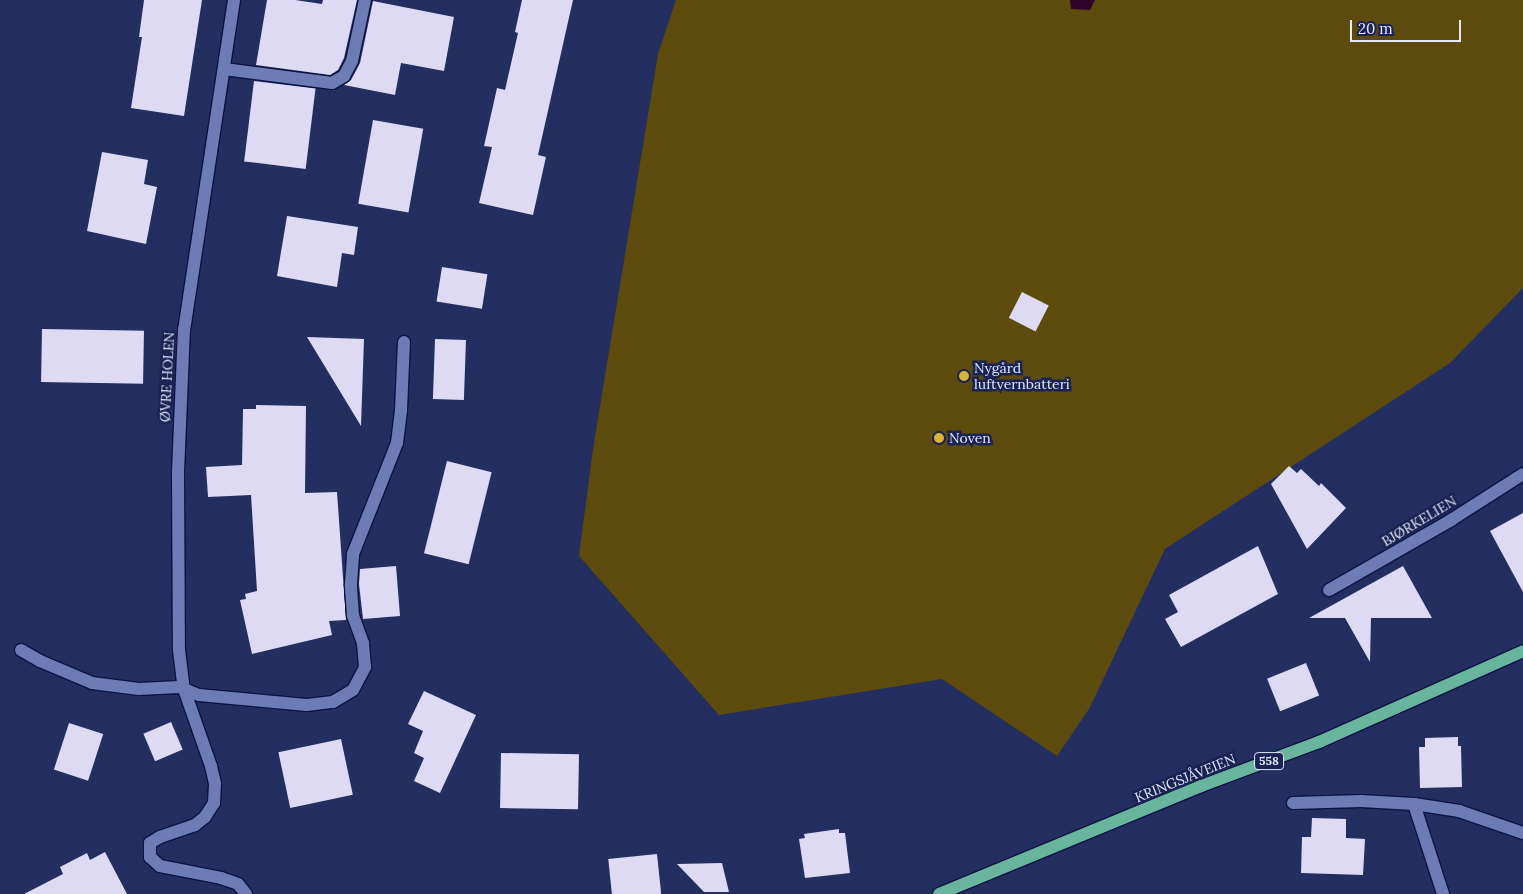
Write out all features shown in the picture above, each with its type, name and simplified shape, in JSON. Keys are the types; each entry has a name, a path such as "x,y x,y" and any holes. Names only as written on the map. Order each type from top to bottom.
{"main road":[{"name":"KRINGSJÅVEIEN","path":"939,894 1201,786 1319,742 1523,651"}],"street":[{"name":"ØVRE HOLEN","path":"234,0 184,329 178,475 180,650 184,689 216,784 214,803 205,817 195,825 160,837 150,844 150,857 160,866 221,878 238,884 246,894"},
{"path":"224,69 332,83 344,76 352,61 365,0"},
{"path":"21,650 40,662 92,683 139,689 179,687 208,696 308,705 333,702 353,690 366,667 363,642 354,616 351,584 353,554 397,443 401,410 404,342"},
{"name":"BJØRKELIEN","path":"1329,590 1451,520 1523,474"},
{"path":"1293,803 1361,801 1414,804 1459,811 1523,833"},
{"path":"1414,804 1444,894"}],"shaded area":[{"path":"676,0 1523,0 1523,288 1450,363 1165,549 1089,709 1057,756 942,679 719,715 579,556 593,449 658,54"},
{"path":"1070,0 1095,0 1090,10 1071,9"}],"building":[{"path":"144,0 202,0 184,116 131,108 142,37 139,37"},
{"path":"267,0 295,0 322,4 323,0 357,0 344,58 338,70 330,75 256,65"},
{"path":"522,0 573,0 538,155 546,157 533,215 479,203 492,147 484,146 497,88 505,90 518,33 515,32"},
{"path":"373,1 454,17 444,71 401,63 395,95 344,85 351,80 360,63"},
{"path":"254,81 316,89 306,169 244,161"},
{"path":"373,120 423,129 408,213 358,204"},
{"path":"102,152 148,160 144,184 157,187 146,244 87,231"},
{"path":"287,216 358,227 354,255 342,253 337,287 277,276"},
{"path":"442,267 487,274 482,309 437,302"},
{"path":"1022,292 1049,306 1036,331 1009,318"},
{"path":"42,329 144,331 143,384 41,382"},
{"path":"307,337 364,339 361,426"},
{"path":"435,339 466,340 464,400 433,399"},
{"path":"256,405 306,406 305,493 337,492 346,620 329,621 332,635 252,654 240,600 246,599 245,594 257,591 251,495 208,497 206,467 242,465 243,409 256,409"},
{"path":"447,461 492,472 469,564 424,553"},
{"path":"1289,466 1297,473 1301,469 1319,486 1321,483 1346,508 1307,549 1271,484"},
{"path":"1523,513 1523,592 1490,531"},
{"path":"1258,546 1278,594 1181,647 1165,619 1178,612 1169,595"},
{"path":"396,566 400,616 363,619 359,584 360,569"},
{"path":"1403,566 1432,618 1371,618 1370,662 1345,618 1309,618"},
{"path":"1306,663 1319,695 1280,711 1267,679"},
{"path":"424,691 476,715 440,793 414,781 424,758 414,753 423,731 408,724"},
{"path":"171,722 183,750 155,761 143,734"},
{"path":"69,723 103,734 88,781 54,770"},
{"path":"1458,737 1458,746 1461,746 1462,787 1420,788 1419,747 1425,747 1425,738"},
{"path":"341,739 353,795 290,808 278,752"},
{"path":"501,753 579,754 578,809 500,808"},
{"path":"1312,818 1346,819 1346,838 1365,839 1363,875 1301,873 1302,837 1311,837"},
{"path":"839,829 839,833 845,833 850,873 805,878 799,839 805,838 804,834"},
{"path":"105,852 127,894 24,894 63,874 60,867 87,853 90,860"},
{"path":"657,854 661,894 612,894 608,859"},
{"path":"722,863 729,892 704,892 677,864"}],"place":[{"name":"Nygård luftvernbatteri","path":"964,376"},
{"name":"Noven","path":"939,438"}]}
